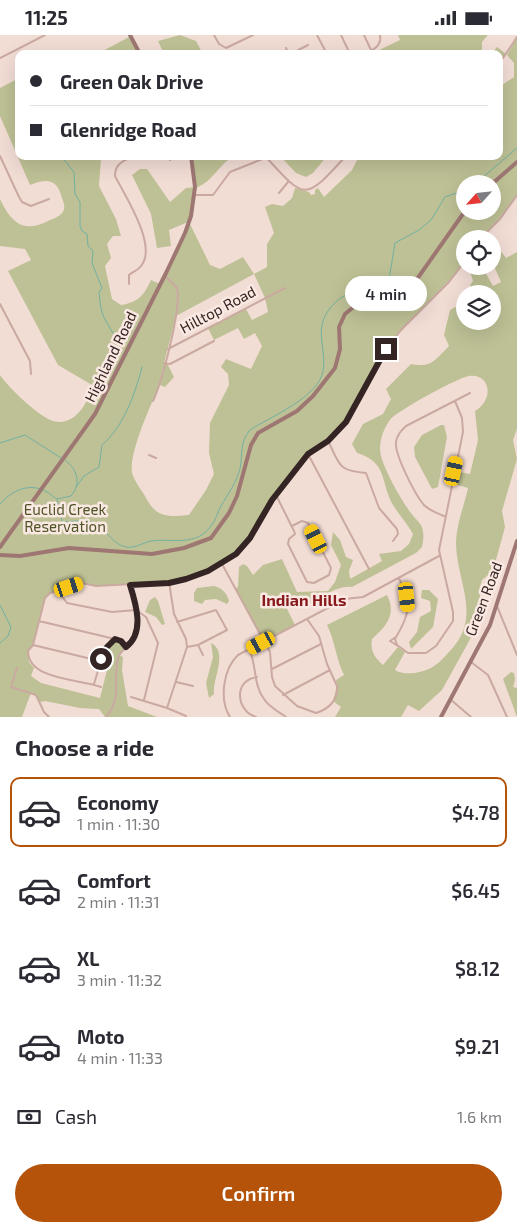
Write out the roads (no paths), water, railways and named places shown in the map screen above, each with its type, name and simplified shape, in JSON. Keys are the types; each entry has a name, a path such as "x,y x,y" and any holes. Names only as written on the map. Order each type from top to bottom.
{"street":[{"path":"16,50 45,35"},
{"path":"214,35 219,44 226,48 253,35"},
{"path":"318,35 325,50"},
{"path":"341,35 348,50"},
{"path":"364,35 371,50"},
{"path":"372,50 379,43 380,35"},
{"path":"132,36 138,50"},
{"path":"503,58 517,37"},
{"path":"298,50 308,45"},
{"path":"0,58 15,50"},
{"path":"0,156 22,203 31,206 49,199"},
{"path":"124,160 118,163 115,171 116,177 140,223 146,250 142,266 129,275 129,285"},
{"name":"Highland Road","path":"0,547 34,497 72,449 95,414 185,233 194,195 192,160"},
{"path":"194,195 213,195 230,172 259,160"},
{"path":"269,160 288,182 300,190 312,189 321,183 341,160"},
{"path":"501,176 517,162"},
{"path":"279,193 288,182"},
{"path":"489,230 500,219 517,195"},
{"path":"0,555 20,556 69,549 152,554 184,548 211,538 229,513 238,496 252,445 258,433 296,411 313,396 335,368 340,349 339,327 345,314 357,304 366,301 393,299 410,289 459,220"},
{"path":"101,687 40,672 30,662 28,651 33,645 45,598 50,593 82,583 96,586 169,583 208,571 236,554 250,538 276,495 308,454 328,441 346,422 386,349 401,330 456,272"},
{"path":"153,401 160,385 175,319 178,292 174,283 164,275"},
{"name":"Hilltop Road","path":"168,349 285,288"},
{"path":"0,304 30,361 31,374"},
{"path":"164,363 170,364 214,341"},
{"path":"444,516 433,512 421,502 397,455 396,442 401,431 470,393"},
{"path":"399,578 407,597 408,609 406,621 396,637 390,641 408,653 426,653 436,646 453,621 452,607 439,556 444,516 463,432 462,418 455,401"},
{"path":"328,441 342,468 350,472 366,473 379,508 398,534 393,541"},
{"path":"308,454 369,569"},
{"path":"149,455 156,458"},
{"path":"276,495 295,534 289,539 288,544 306,580 311,584 329,575 331,567 308,523 302,521 292,526"},
{"name":"Green Road","path":"441,717 490,625 515,555 517,541"},
{"path":"230,717 224,702 227,673 234,659 263,641 345,599 363,597 439,556"},
{"path":"222,564 270,652 273,681 283,695 303,710 316,713 330,706 338,692 336,680 330,670 322,643 316,630 307,619"},
{"path":"167,708 187,647 186,639 177,622 169,583"},
{"path":"106,717 112,709 117,694 118,658 135,636 136,610 130,585"},
{"path":"58,591 67,603 107,611 136,610 146,617 158,643 144,700"},
{"path":"496,604 517,655"},
{"path":"177,622 216,610 227,630 198,645 187,647"},
{"path":"39,621 115,639 121,641 126,647"},
{"path":"396,637 397,646"},
{"path":"94,684 100,661 106,648 115,639"},
{"path":"272,669 322,643"},
{"path":"33,645 100,661"},
{"path":"198,645 203,655"},
{"path":"249,649 257,677 258,689 264,699 286,717"},
{"path":"471,661 488,675 507,717"},
{"path":"18,669 11,687 36,695 44,712 49,717"},
{"path":"283,695 330,670"},
{"path":"256,717 244,709 240,696 243,682 248,678 257,677"},
{"path":"176,682 193,686"},
{"path":"131,697 186,716"},
{"path":"450,699 471,717"}],"waterway":[{"path":"486,175 517,148"},
{"path":"64,160 74,172 75,194 80,202 80,226 82,231 87,234 88,246 93,251 92,263 102,288 99,292 101,310 109,327 116,334"},
{"path":"61,518 63,522 92,522 102,528 115,542 126,547 159,540 191,539 205,533 214,521 236,479 240,469 244,439 250,430 303,398 320,380 324,363 321,333 324,318 328,311 345,296 353,293 382,290 388,286 395,243 419,230 431,220 445,197 456,193"},
{"path":"76,487 84,476 99,467 102,445 117,429 128,409 142,367"},
{"path":"0,443 25,435 61,458"},
{"path":"0,504 16,491 28,488 41,489 57,499 71,496 76,486 77,476 73,468 65,460"},
{"path":"57,500 59,509"},
{"path":"0,605 11,627 8,636 0,643"}],"district":[{"name":"Indian Hills","path":"304,600"}],"park label":[{"name":"Euclid Creek Reservation","path":"65,518"}]}
